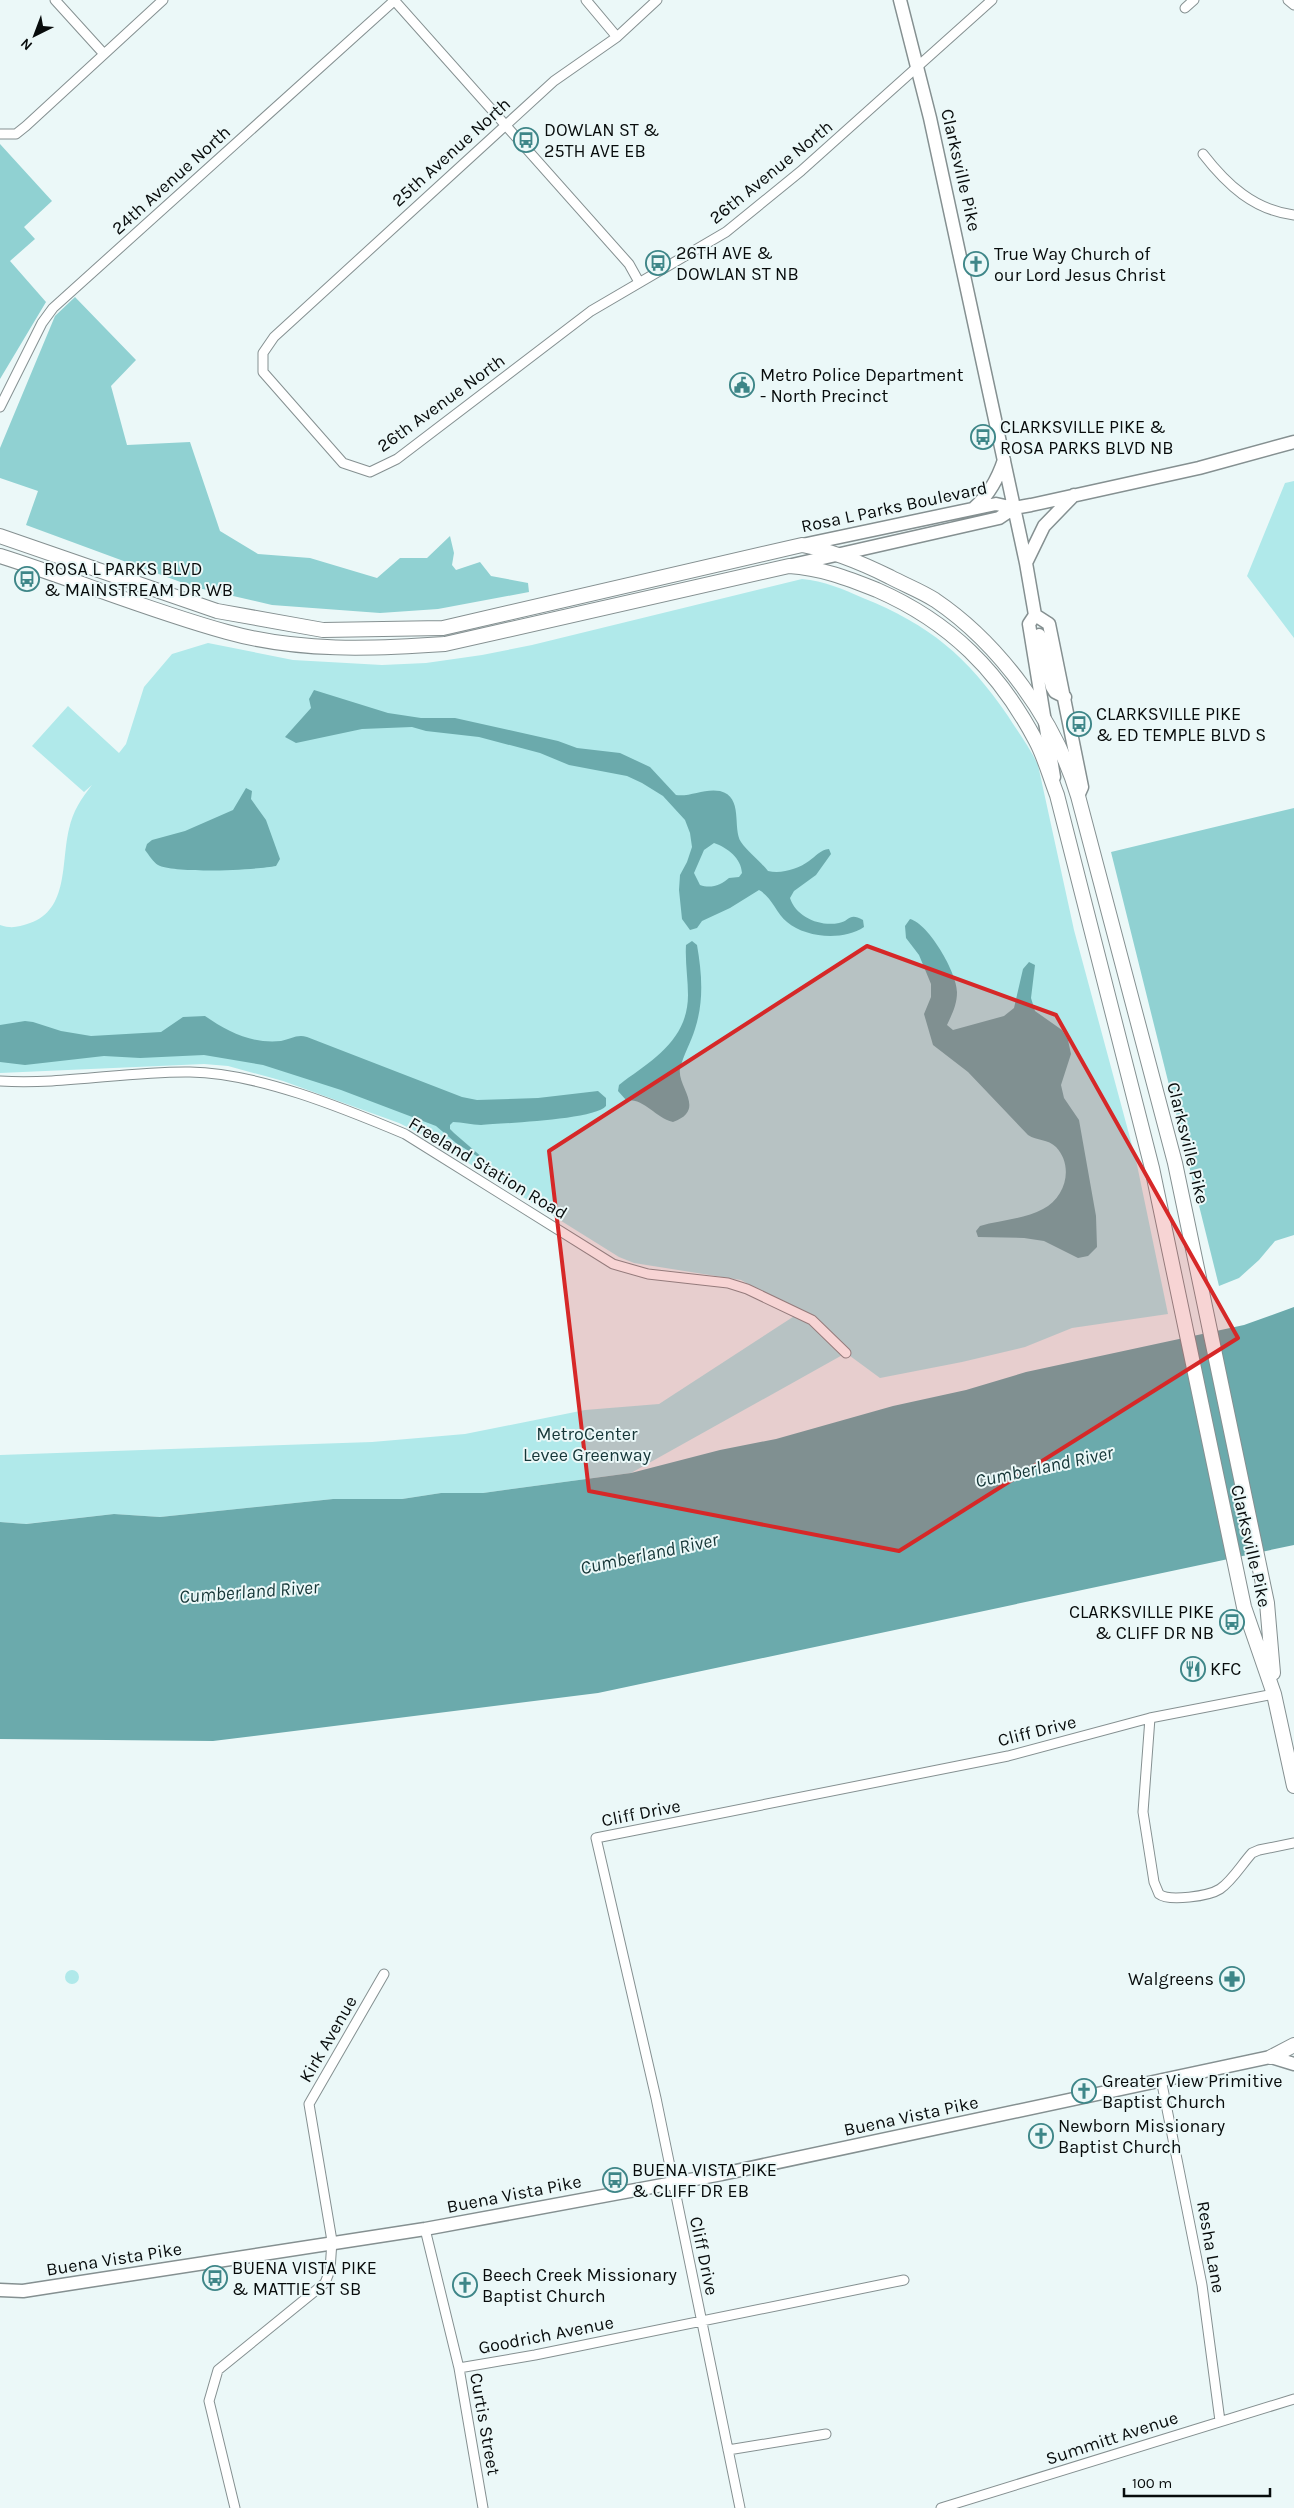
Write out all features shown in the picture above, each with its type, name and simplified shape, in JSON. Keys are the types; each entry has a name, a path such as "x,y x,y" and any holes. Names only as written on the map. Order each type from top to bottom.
{"main road":[{"name":"Clarksville Pike","path":"900,0 919,67 1026,563 1032,619 1057,794 1152,1168 1244,1607 1274,1694 1294,1786"},
{"path":"1014,508 1199,468 1294,442"},
{"path":"973,508 986,496 998,476 1004,460"},
{"path":"1026,563 1044,526 1075,494"},
{"name":"Rosa L Parks Boulevard","path":"0,536 217,611 323,630 443,628 802,545 973,508 996,504 1014,508"},
{"name":"Rosa L Parks Boulevard","path":"0,556 227,633 269,641 340,648 389,648 446,644 999,518 1014,508"},
{"path":"802,545 838,554 934,599 971,629 1005,663 1047,727 1066,760 1078,796"},
{"path":"789,566 814,568 830,572 883,593 915,609 961,640 992,675 1024,720 1040,749 1057,794"},
{"name":"Clarksville Pike","path":"1032,619 1048,624 1065,697 1082,787 1078,796 1175,1163 1268,1603 1274,1694"},
{"path":"1271,2057 1294,2045"},
{"name":"Buena Vista Pike","path":"0,2290 23,2291 332,2241 425,2229 731,2172 1294,2052"},
{"path":"1271,2057 1294,2064"}],"street":[{"path":"55,0 104,54"},
{"path":"0,134 16,134 163,0"},
{"path":"395,0 629,264 639,282"},
{"name":"24th Avenue North","path":"0,407 42,323 53,308 395,0"},
{"path":"586,0 617,37"},
{"name":"25th Avenue North","path":"354,468 343,463 263,372 263,353 274,336 557,78 617,37 657,0"},
{"name":"26th Avenue North","path":"354,468 370,472 397,459 591,311 726,232 801,171 992,0"},
{"path":"1185,8 1194,0"},
{"path":"1288,0 1294,5"},
{"path":"1203,154 1231,187 1247,198 1264,207 1294,215"},
{"name":"Freeland Station Road","path":"0,1081 190,1072 234,1076 285,1090 405,1134 613,1264 648,1274 728,1283 747,1289 812,1320 846,1353"},
{"name":"Cliff Drive","path":"740,2508 656,2098 596,1838 1008,1756 1150,1718 1274,1694"},
{"path":"1150,1718 1144,1812 1154,1882 1159,1894 1169,1898 1213,1892 1221,1888 1252,1853 1294,1843"},
{"name":"Kirk Avenue","path":"234,2508 209,2401 218,2370 325,2284 330,2270 332,2241 309,2104 384,1974"},
{"name":"Resha Lane","path":"1161,2080 1202,2285 1220,2421"},
{"name":"Curtis Street","path":"425,2229 459,2368 481,2508"},
{"name":"Goodrich Avenue","path":"459,2368 536,2356 701,2320 904,2280"},
{"name":"Summitt Avenue","path":"940,2508 1294,2399"},
{"path":"728,2450 826,2434"}],"highlighted area":[{"path":"867,946 1056,1015 1238,1338 899,1551 589,1491 549,1151"}],"green space":[{"path":"1294,481 1294,638 1247,576 1285,483"},
{"name":"MetroCenter Levee Greenway","path":"802,579 833,586 887,608 928,631 962,659 993,695 1024,740 1038,765 1074,930 1136,1160 1168,1314 1072,1328 1025,1347 880,1378 846,1353 631,1473 483,1493 441,1493 402,1499 333,1499 160,1517 114,1514 25,1524 0,1522 0,1455 372,1442 465,1434 585,1410 659,1404 799,1313 741,1280 634,1263 619,1257 425,1136 399,1123 283,1081 228,1066 204,1064 0,1073 0,925 8,927 22,926 43,917 51,907 61,883 73,816 84,795 92,785 84,792 32,746 68,706 119,753 126,744 144,687 172,654 208,643 293,660 382,665 426,663 532,645"},
{"path":"69,1970 75,1970 79,1977 75,1984 69,1984 65,1980 65,1974"}],"shaded area":[{"path":"0,144 52,201 24,227 35,239 10,261 46,302 0,379"},
{"path":"75,297 136,360 111,386 127,445 190,442 220,531 258,554 310,558 377,578 400,558 427,558 450,536 454,553 452,565 456,570 480,562 491,576 528,583 529,592 438,609 380,613 272,605 194,587 26,525 38,491 0,478 0,448 55,316"},
{"path":"1294,808 1294,1235 1275,1241 1259,1260 1239,1278 1219,1286 1111,852"}],"water":[{"path":"314,690 388,713 421,718 455,718 558,741 577,748 620,753 650,767 676,795 714,790 720,791 727,794 735,806 738,836 741,842 768,871 779,872 795,868 829,849 831,854 816,875 794,891 790,898 793,905 803,915 817,922 832,924 855,917 863,920 864,927 835,936 804,932 787,922 759,890 730,908 702,921 697,928 690,930 682,919 679,890 680,875 692,847 690,833 685,820 663,796 642,783 627,776 569,765 540,753 479,737 426,731 412,727 362,729 296,743 285,737 311,708 309,699","holes":["714,843 733,854 739,863 742,873 739,877 729,878 716,886 700,885 694,873 704,850"]},
{"path":"246,788 252,791 251,799 266,820 280,859 276,866 234,870 181,870 158,865 145,850 147,844 152,840 185,831 233,810"},
{"path":"910,919 917,923 933,939 941,950 952,973 956,984 957,997 947,1025 953,1030 1004,1016 1014,1008 1023,969 1029,962 1035,965 1031,998 1035,1011 1062,1030 1068,1040 1071,1054 1061,1085 1064,1098 1079,1120 1096,1216 1097,1247 1088,1256 1078,1258 1044,1241 1024,1238 978,1237 976,1231 980,1226 1028,1215 1051,1204 1062,1189 1065,1181 1065,1163 1056,1147 1028,1135 968,1072 933,1045 924,1014 931,997 931,984 919,955 906,938 905,926"},
{"path":"692,941 697,945 699,956 701,977 700,1008 695,1029 680,1069 680,1076 688,1098 688,1111 683,1117 673,1122 666,1120 639,1102 626,1100 618,1091 619,1085 668,1046 682,1023 687,1010 688,995 686,945"},
{"path":"205,1016 222,1027 250,1039 281,1041 297,1036 307,1037 462,1097 477,1100 538,1098 598,1091 606,1098 606,1106 598,1111 567,1118 481,1125 453,1122 450,1125 450,1129 491,1165 456,1143 436,1126 341,1090 263,1065 204,1055 140,1058 104,1056 25,1065 0,1062 0,1025 25,1021 61,1031 91,1036 161,1032 183,1017"},
{"name":"Cumberland River","path":"1294,1307 1294,1545 598,1693 213,1741 0,1739 0,1522 26,1524 114,1514 160,1517 333,1499 402,1499 441,1493 483,1493 631,1473 720,1450 776,1439 893,1406 966,1390 1026,1372 1244,1325"}],"place":[{"name":"DOWLAN ST & 25TH AVE EB","path":"526,140"},
{"name":"26TH AVE & DOWLAN ST NB","path":"658,263"},
{"name":"True Way Church of our Lord Jesus Christ","path":"976,264"},
{"name":"Metro Police Department - North Precinct","path":"742,385"},
{"name":"CLARKSVILLE PIKE & ROSA PARKS BLVD NB","path":"983,437"},
{"name":"ROSA L PARKS BLVD & MAINSTREAM DR WB","path":"27,579"},
{"name":"CLARKSVILLE PIKE & ED TEMPLE BLVD S","path":"1079,724"},
{"name":"CLARKSVILLE PIKE & CLIFF DR NB","path":"1232,1622"},
{"name":"KFC","path":"1193,1669"},
{"name":"Walgreens","path":"1232,1979"},
{"name":"Greater View Primitive Baptist Church","path":"1084,2091"},
{"name":"Newborn Missionary Baptist Church","path":"1041,2136"},
{"name":"BUENA VISTA PIKE & CLIFF DR EB","path":"615,2180"},
{"name":"BUENA VISTA PIKE & MATTIE ST SB","path":"215,2278"},
{"name":"Beech Creek Missionary Baptist Church","path":"465,2285"}]}
